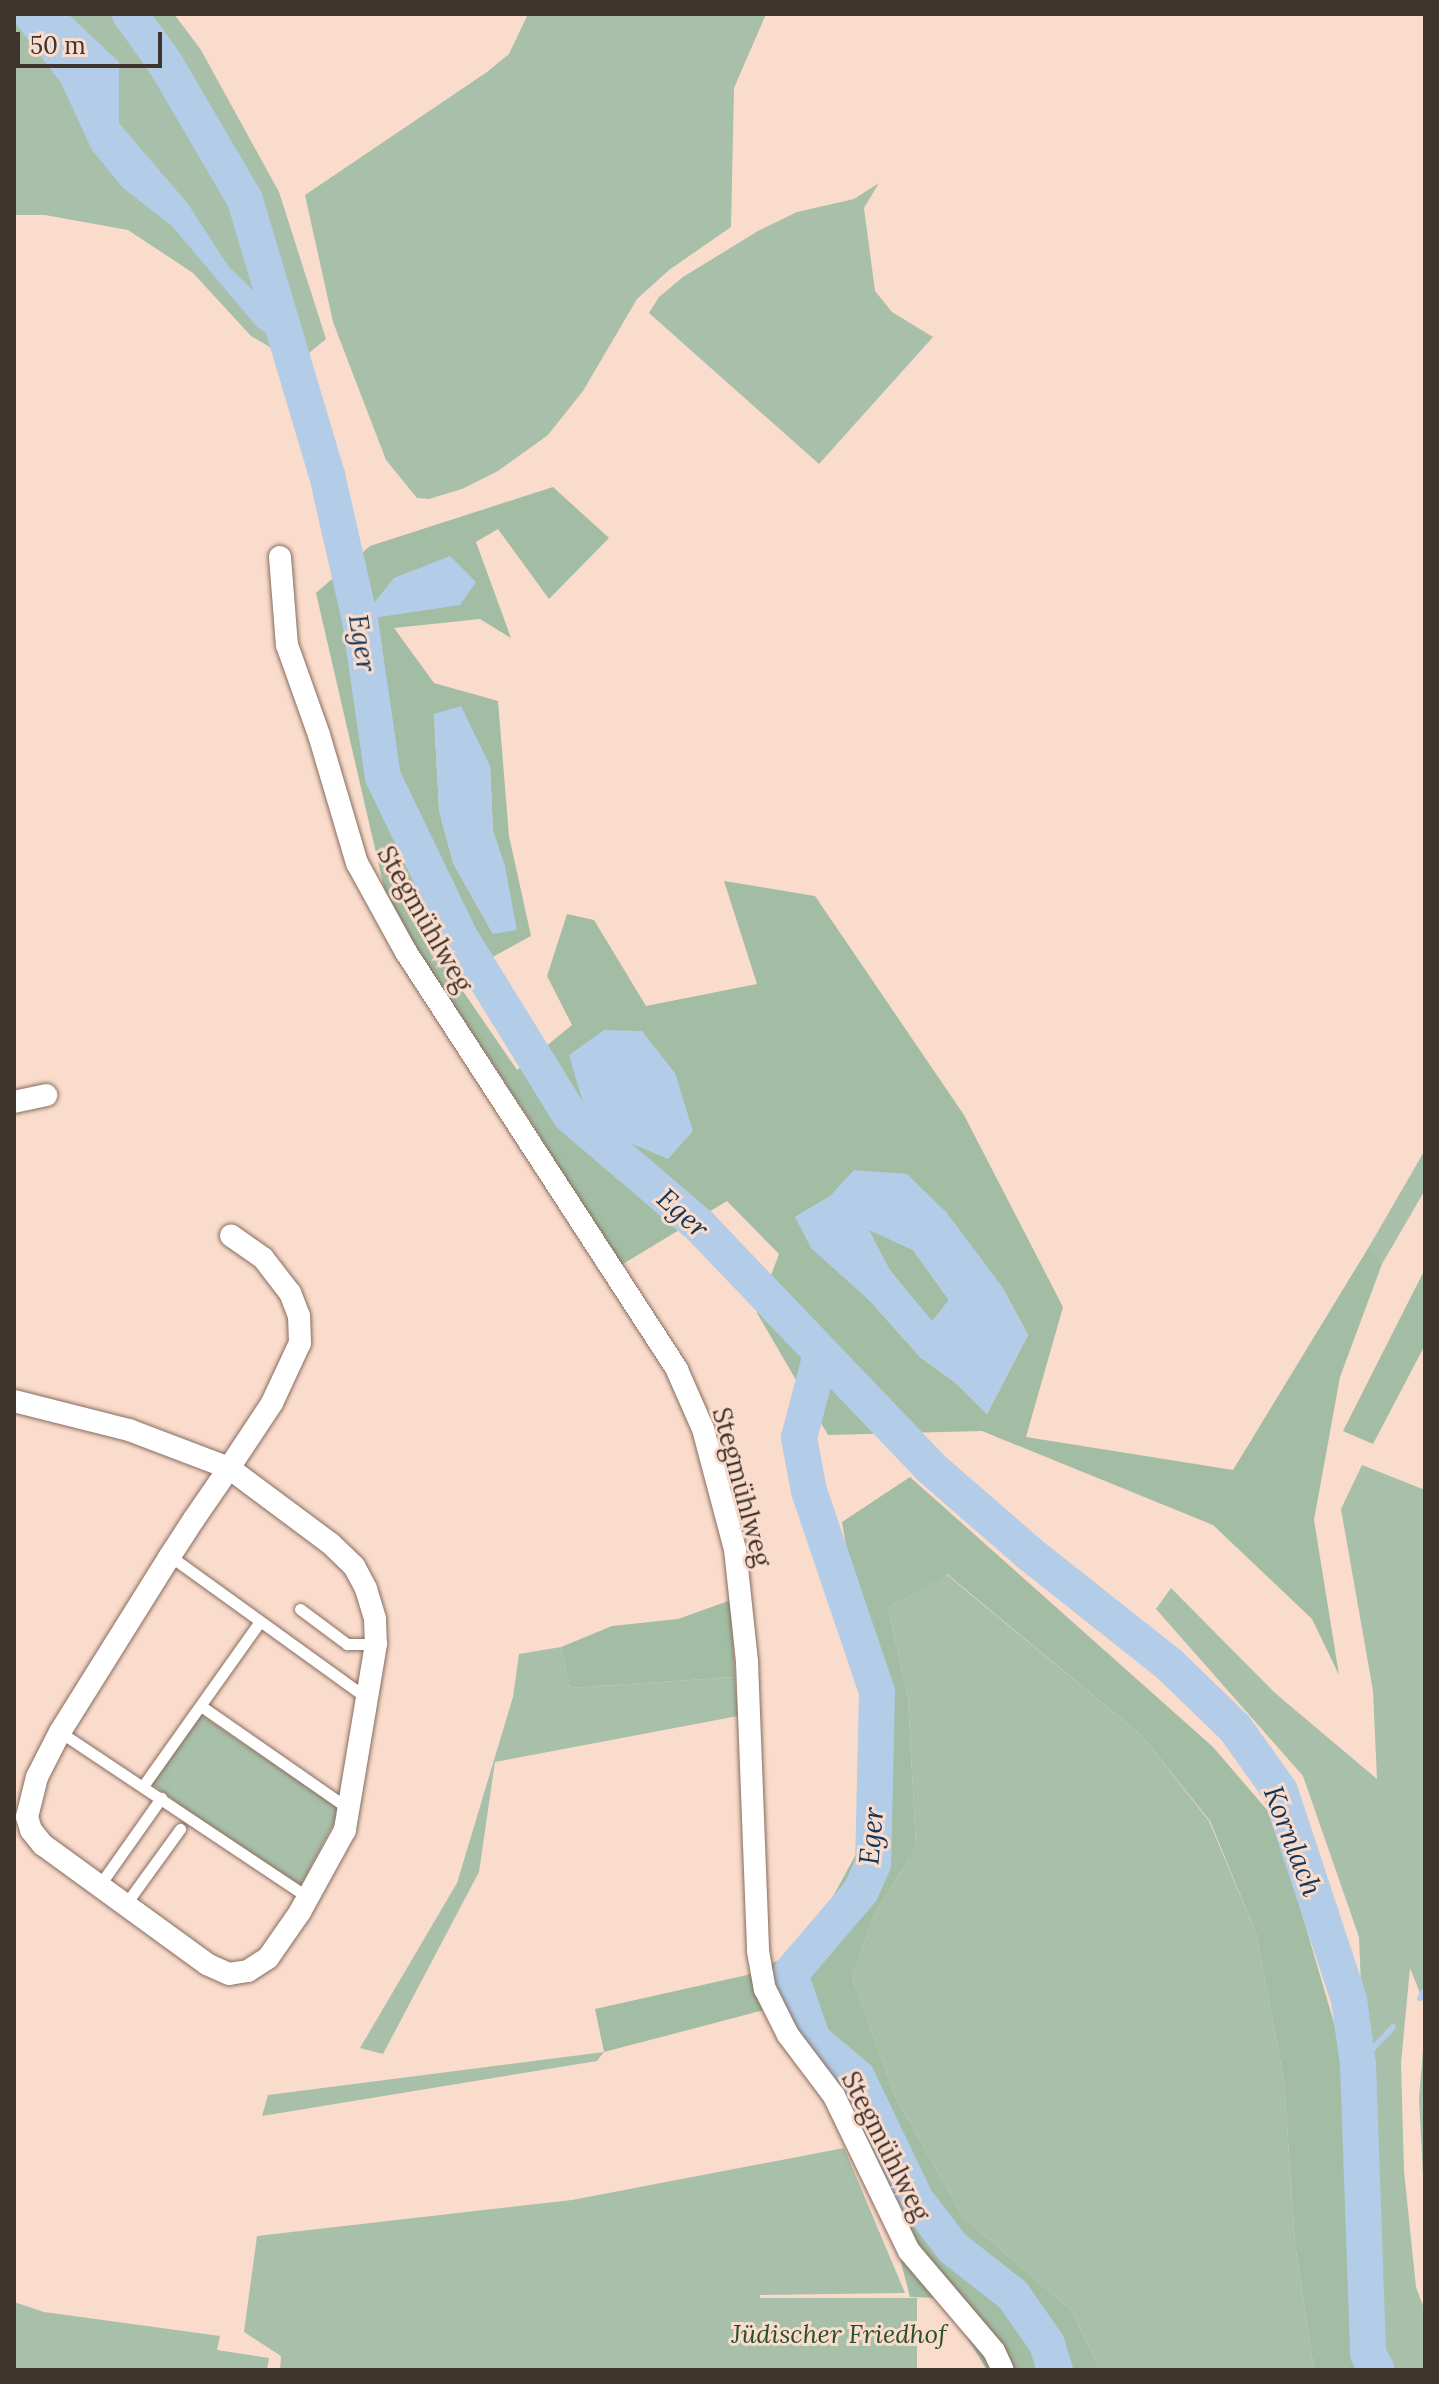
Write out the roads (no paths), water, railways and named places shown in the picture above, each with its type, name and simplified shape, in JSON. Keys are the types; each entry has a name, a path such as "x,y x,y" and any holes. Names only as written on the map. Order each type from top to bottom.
{"street":[{"name":"Stegmühlweg","path":"280,557 287,645 319,735 357,863 406,952 677,1370 703,1429 736,1563 747,1662 758,1951 765,1989 788,2035 834,2096 909,2251 994,2351 1003,2370"},
{"path":"14,1102 46,1095"},
{"path":"14,1401 83,1421 129,1430 229,1468 303,1521 354,1566 375,1619 376,1644 345,1830 309,1898 268,1958 248,1971 229,1974 207,1964 43,1845 31,1830 27,1817 37,1777 60,1732 170,1556 229,1468 272,1403 300,1343 299,1316 290,1293 263,1258 231,1236"}],"lane":[{"path":"170,1556 259,1623 369,1699"},
{"path":"300,1609 347,1644 376,1644"},
{"path":"143,1786 259,1623"},
{"path":"201,1706 350,1809"},
{"path":"60,1732 309,1898"},
{"path":"99,1886 161,1798"},
{"path":"125,1905 180,1829"}],"water":[{"path":"14,14 68,14 119,62 119,123 188,204 228,266 277,314 288,348 257,327 172,226 123,188 92,150 61,83 14,21"},
{"path":"450,556 476,582 460,605 360,620 394,578"},
{"path":"461,706 490,766 493,831 505,867 517,930 493,934 453,863 439,810 434,714"},
{"path":"604,1030 642,1031 675,1073 693,1131 668,1159 630,1143 584,1106 569,1055"},
{"path":"854,1170 907,1174 945,1211 1002,1287 1028,1335 987,1414 956,1383 921,1358 871,1302 811,1248 795,1217 829,1197","holes":["869,1230 913,1250 949,1300 932,1321 889,1269"]}],"waterway":[{"name":"Eger","path":"130,14 165,63 245,200 327,475 360,620 383,777 460,937 570,1115 700,1226 930,1467 1030,1554 1170,1665 1235,1728 1280,1791 1349,2000 1358,2064 1368,2354 1377,2370"},
{"name":"Eger","path":"821,1354 799,1438 809,1491 877,1692 873,1864 861,1891 790,1974 813,2040 857,2077 916,2200 953,2248 1013,2295 1047,2344 1055,2370"},
{"path":"1420,1998 1425,1990"},
{"path":"1358,2064 1393,2027"}],"water label":[{"name":"Kornlach","path":"1293,1841"}],"park label":[{"name":"Jüdischer Friedhof","path":"839,2334"}]}
